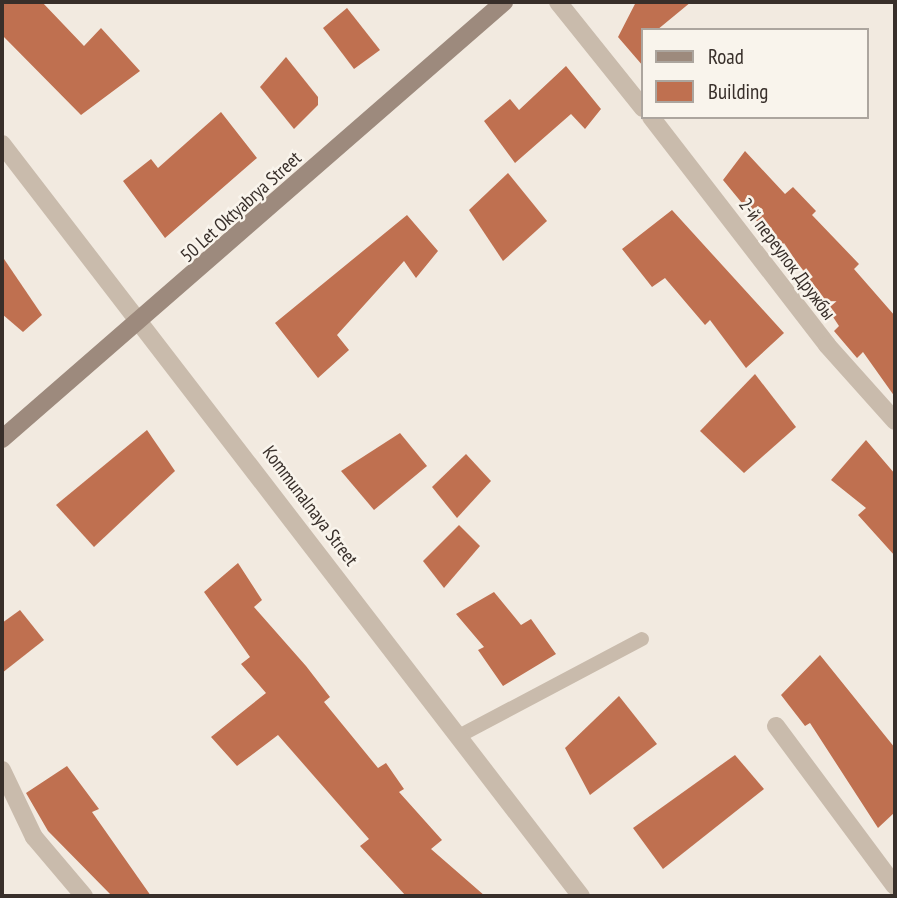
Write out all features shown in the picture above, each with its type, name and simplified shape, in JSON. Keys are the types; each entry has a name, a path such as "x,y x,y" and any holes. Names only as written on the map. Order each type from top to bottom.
{"main road":[{"name":"50 Let Oktyabrya Street","path":"2,439 144,321 504,2"}],"street":[{"path":"558,2 642,107"},
{"name":"2-й переулок Дружбы","path":"653,119 827,345 895,421"},
{"name":"Kommunalnaya Street","path":"2,144 144,321 581,896"},
{"path":"776,726 895,886"},
{"path":"2,770 34,837 85,896"}],"lane":[{"path":"459,736 642,639"}],"building":[{"path":"2,2 42,2 84,46 101,28 140,71 81,115 2,35"},
{"path":"636,2 691,2 659,28 642,28 642,65 618,37"},
{"path":"347,8 380,50 354,69 323,28"},
{"path":"286,57 318,97 318,105 294,129 260,87"},
{"path":"566,66 601,109 585,129 571,114 515,163 484,121 510,99 519,110"},
{"path":"221,112 257,158 165,238 123,181 151,159 158,168"},
{"path":"745,151 785,194 793,187 816,211 812,215 859,264 854,269 895,316 895,397 863,352 857,358 834,331 839,326 784,243 779,248 723,180"},
{"path":"508,173 547,221 503,261 469,210"},
{"path":"672,210 784,333 746,368 710,320 705,325 665,278 652,287 622,249"},
{"path":"407,215 438,251 416,278 404,261 337,335 349,350 318,378 275,323"},
{"path":"2,256 42,315 23,332 2,314"},
{"path":"755,374 796,427 744,473 700,431"},
{"path":"147,430 175,471 94,547 56,505"},
{"path":"400,433 427,466 374,510 341,471"},
{"path":"866,440 895,474 895,556 858,515 866,508 831,480"},
{"path":"466,454 491,481 457,518 432,487"},
{"path":"459,525 480,546 444,588 423,561"},
{"path":"238,563 262,600 254,607 330,697 324,702 378,768 386,763 404,789 399,792 442,840 431,849 485,896 406,896 360,846 369,839 278,735 237,766 211,737 266,693 241,664 250,657 204,592"},
{"path":"494,592 521,625 531,619 556,654 503,686 478,650 484,647 456,614"},
{"path":"20,610 44,640 2,673 2,623"},
{"path":"820,655 895,748 895,812 878,828 810,723 805,726 781,695"},
{"path":"619,696 657,744 590,795 565,748"},
{"path":"735,755 764,789 663,869 633,828"},
{"path":"67,766 99,809 92,812 151,896 112,896 48,831 26,793"}]}
